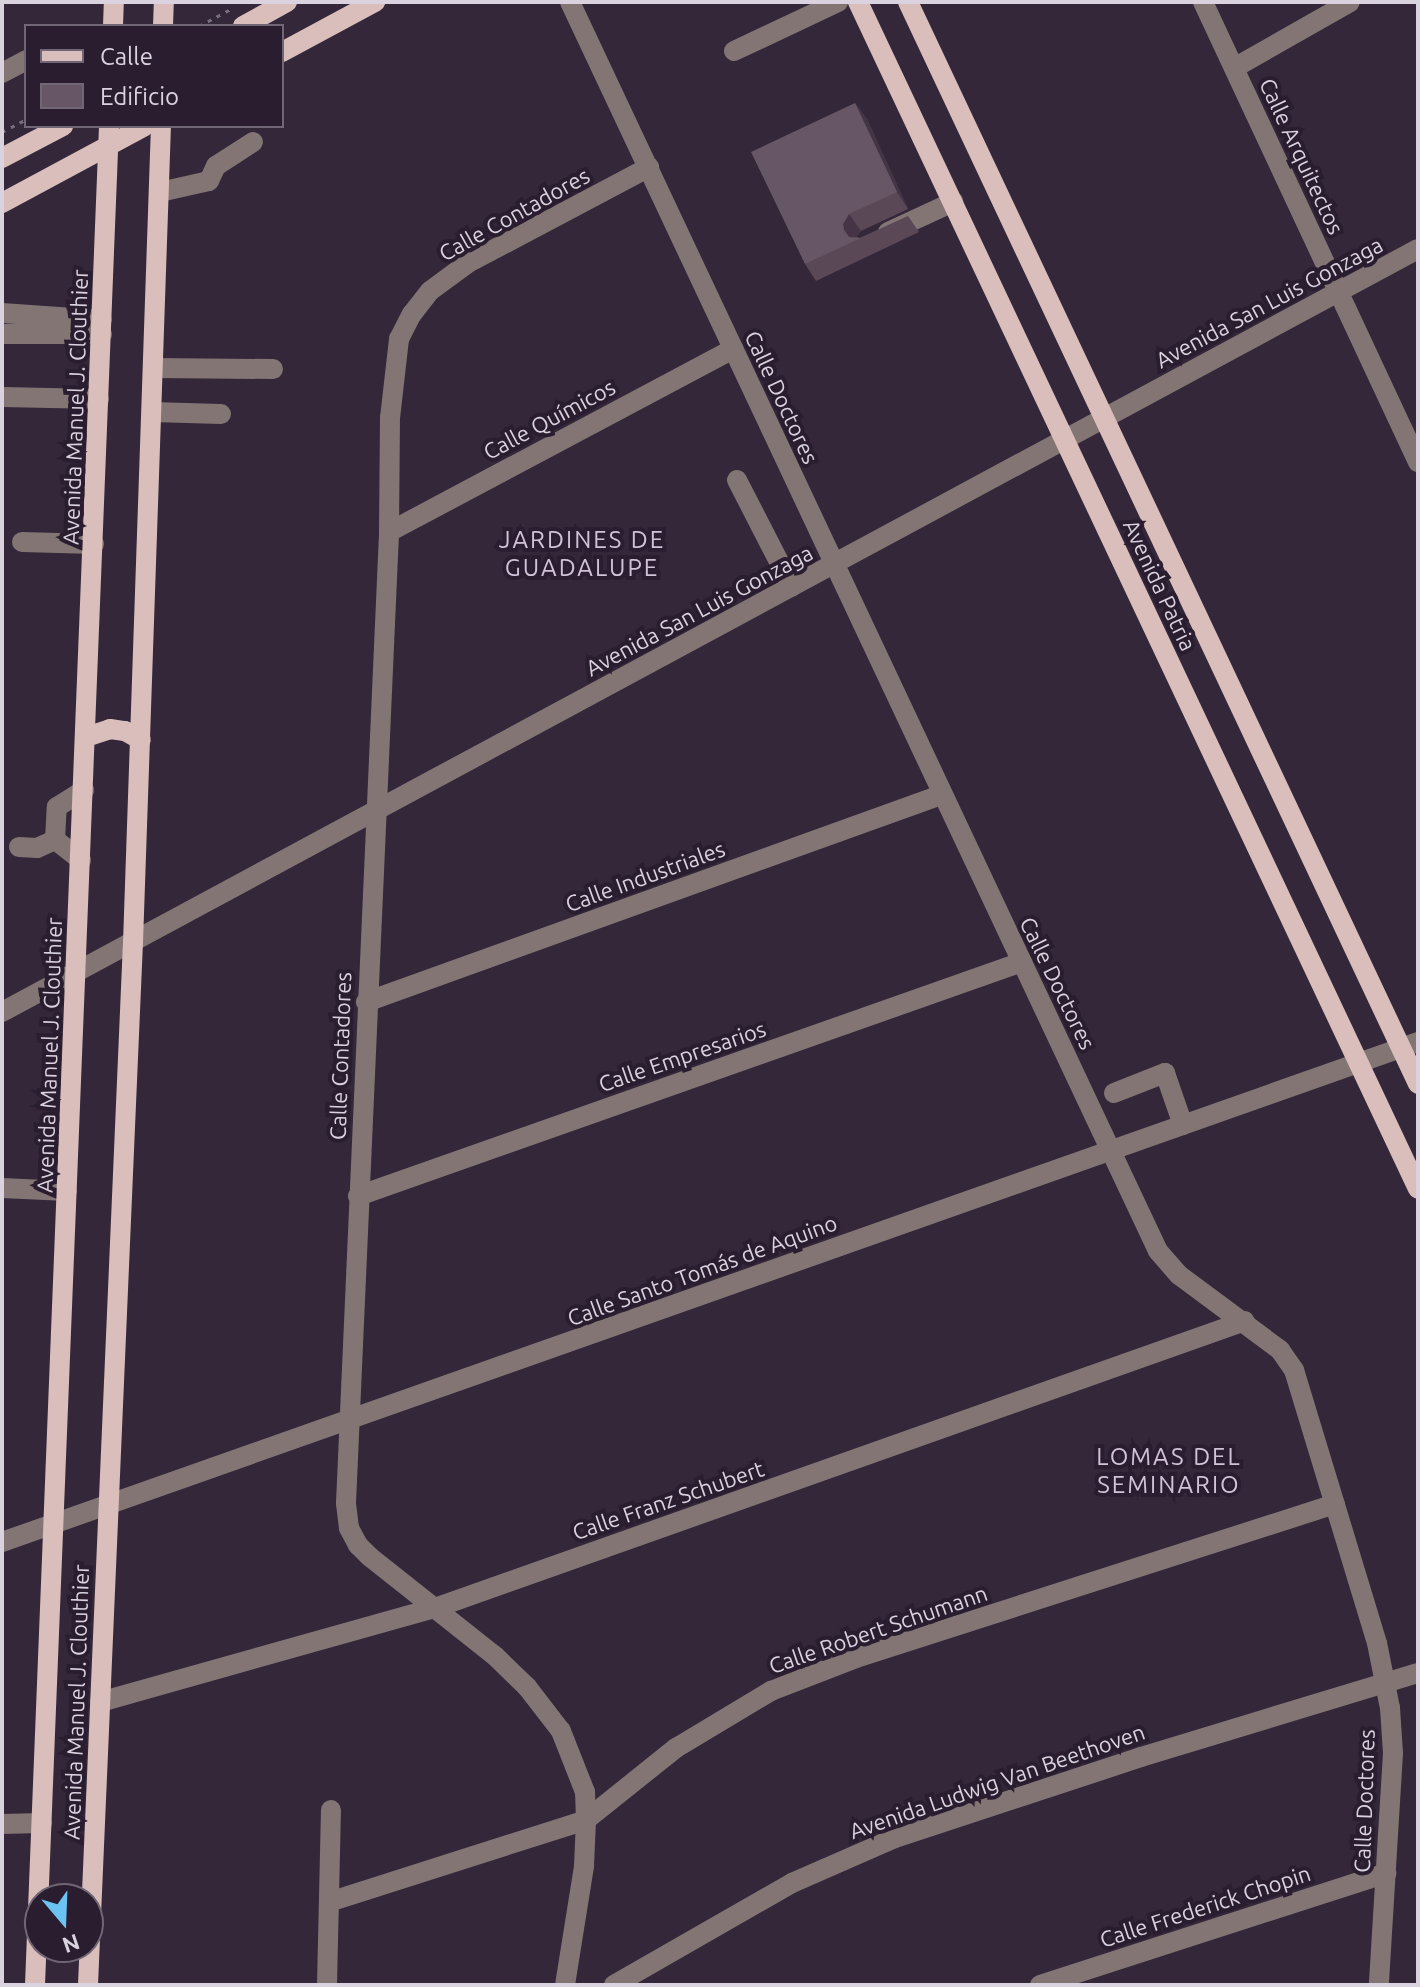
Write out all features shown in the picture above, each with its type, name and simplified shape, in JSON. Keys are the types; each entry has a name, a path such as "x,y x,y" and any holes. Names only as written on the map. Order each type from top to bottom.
{"main road":[{"path":"113,24 114,2"},
{"path":"163,24 164,2"},
{"path":"247,24 287,2"},
{"path":"284,51 375,2"},
{"name":"Avenida Patria","path":"858,2 1418,1189"},
{"name":"Avenida Patria","path":"908,2 1104,419 1409,1045 1418,1084"},
{"path":"2,158 59,128"},
{"path":"2,203 109,136 138,128"},
{"name":"Avenida Manuel J. Clouthier","path":"88,1985 141,740 161,128"},
{"name":"Avenida Manuel J. Clouthier","path":"35,1985 109,136"},
{"path":"86,737 110,729 125,731 141,740"}],"street":[{"name":"Calle Doctores","path":"570,2 1158,1251 1179,1275 1245,1321 1280,1350 1294,1370 1386,1680 1393,1753 1379,1985"},
{"path":"734,51 838,2"},
{"name":"Calle Arquitectos","path":"1203,2 1418,462"},
{"path":"1234,68 1350,2"},
{"path":"2,73 24,61"},
{"path":"160,192 209,181 216,166 253,142"},
{"name":"Calle Contadores","path":"565,1985 584,1866 585,1792 577,1765 545,1707 495,1656 358,1545 349,1528 346,1503 389,532 390,418 399,339 412,314 430,291 468,263 649,167"},
{"path":"867,242 953,202"},
{"name":"Avenida San Luis Gonzaga","path":"2,1012 1418,249"},
{"path":"2,313 102,327"},
{"path":"2,334 102,327"},
{"name":"Calle Químicos","path":"389,532 733,349"},
{"path":"154,368 273,369"},
{"path":"2,397 99,399"},
{"path":"152,412 221,414"},
{"path":"737,480 792,587"},
{"path":"22,542 94,544"},
{"path":"55,840 57,807 84,790"},
{"name":"Calle Industriales","path":"366,1002 941,795"},
{"path":"19,847 37,848 55,840"},
{"path":"55,840 81,860"},
{"name":"Calle Empresarios","path":"358,1196 1022,962"},
{"name":"Calle Santo Tomás de Aquino","path":"2,1542 1409,1045"},
{"path":"1114,1093 1165,1073 1183,1125"},
{"path":"2,1188 67,1191"},
{"name":"Calle Franz Schubert","path":"100,1702 435,1608 1245,1321"},
{"name":"Calle Robert Schumann","path":"329,1902 586,1820 676,1748 771,1691 856,1658 1335,1504"},
{"name":"Avenida Ludwig Van Beethoven","path":"614,1985 792,1883 895,1838 1386,1680 1418,1673"},
{"path":"327,1985 331,1810"},
{"path":"2,1824 42,1823"},
{"name":"Calle Frederick Chopin","path":"1040,1985 1386,1873"}],"path":[{"path":"203,24 243,2"},
{"path":"2,132 24,120"}],"building":[{"path":"855,103 897,192 849,214 843,224 844,230 849,237 860,238 908,216 805,264 751,152"}],"district":[{"name":"JARDINES DE GUADALUPE","path":"582,554"},
{"name":"LOMAS DEL SEMINARIO","path":"1169,1471"}]}
